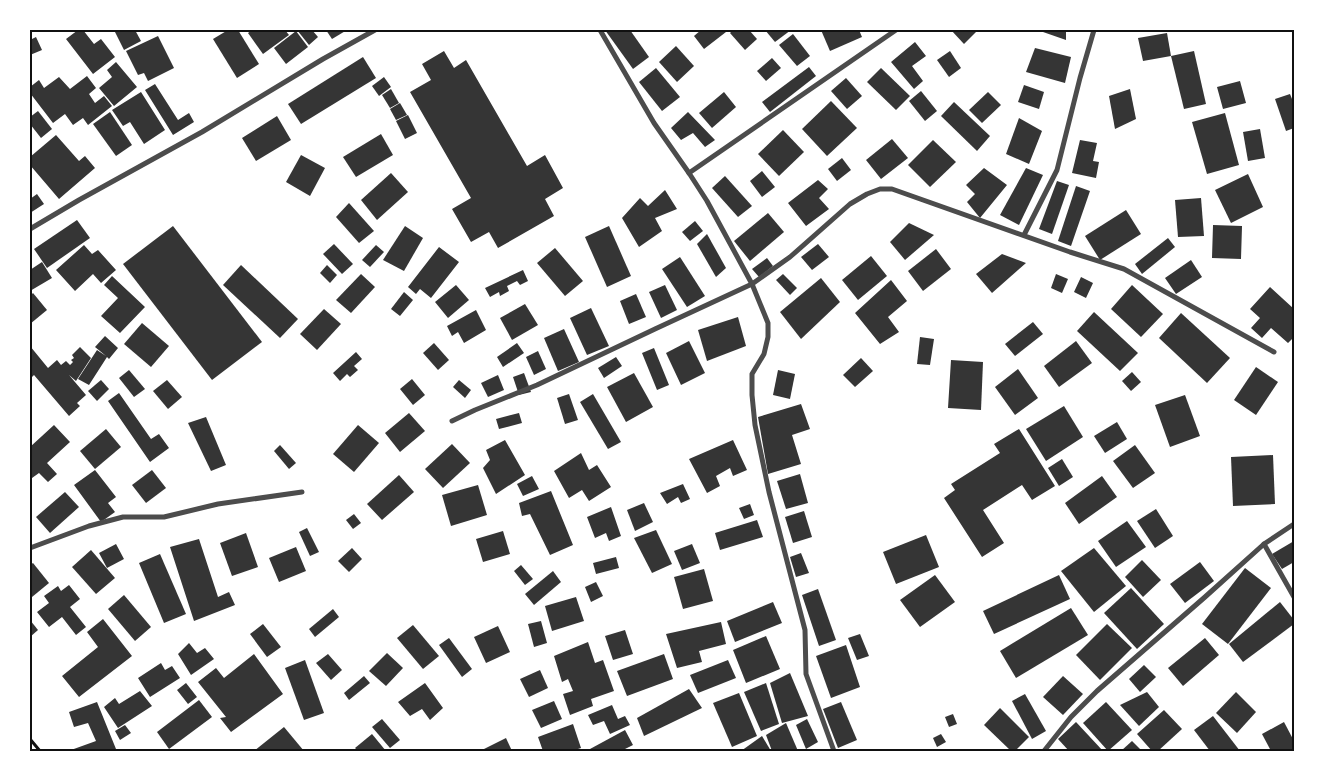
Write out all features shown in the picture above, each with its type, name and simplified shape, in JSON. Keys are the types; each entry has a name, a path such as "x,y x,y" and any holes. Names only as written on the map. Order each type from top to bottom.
{"street":[{"path":"30,229 78,200 202,132 323,59 376,30"},
{"path":"600,30 654,123 706,201 752,284 768,323 768,338 764,354 752,374 755,425 769,492 805,630 806,674 834,751"},
{"path":"689,174 896,30"},
{"path":"1024,236 1057,170 1094,30"},
{"path":"452,421 537,385 752,284 790,257 850,204 880,189 892,190 1024,236 1124,268 1274,352"},
{"path":"30,548 89,526 123,517 164,517 218,504 302,492"},
{"path":"1044,751 1071,717 1097,691 1205,598 1264,544 1294,524"},
{"path":"1264,544 1294,597"}],"path":[{"path":"30,739 40,751"}],"building":[{"path":"78,30 83,30 94,44 101,39 115,57 93,74 66,39"},
{"path":"114,30 135,30 141,41 124,50"},
{"path":"228,30 238,30 259,64 237,78 213,39"},
{"path":"252,30 285,30 289,35 263,54 248,33"},
{"path":"297,30 312,30 318,37 309,45"},
{"path":"326,30 347,30 332,39"},
{"path":"605,30 630,30 649,57 633,69"},
{"path":"701,30 724,30 726,32 704,49 694,36"},
{"path":"733,30 749,30 757,39 745,50 730,33"},
{"path":"765,30 791,30 775,42"},
{"path":"821,30 859,30 862,37 830,51"},
{"path":"951,30 978,30 964,44"},
{"path":"1043,30 1066,30 1066,40 1043,32"},
{"path":"296,31 308,47 286,64 274,48"},
{"path":"1167,33 1171,56 1143,61 1138,38"},
{"path":"793,34 810,56 797,66 779,45"},
{"path":"158,36 174,68 148,81 144,73 138,75 126,51"},
{"path":"36,37 42,50 30,55 30,40"},
{"path":"915,42 926,56 912,66 923,81 914,89 891,62"},
{"path":"676,46 694,66 677,82 659,62"},
{"path":"1035,48 1071,57 1065,83 1026,72"},
{"path":"444,51 454,68 466,60 527,166 545,155 563,188 545,199 554,216 498,248 489,232 471,242 452,209 471,198 410,92 431,80 422,64"},
{"path":"950,51 961,68 949,77 937,60"},
{"path":"1194,51 1206,104 1184,109 1171,56"},
{"path":"363,57 376,78 301,124 288,104"},
{"path":"772,58 781,68 766,81 757,71"},
{"path":"116,62 137,87 114,106 99,88 112,77 107,70"},
{"path":"809,67 816,76 770,112 762,102"},
{"path":"656,68 680,97 662,111 639,82"},
{"path":"881,68 910,96 896,110 867,82"},
{"path":"87,76 96,88 89,94 95,103 104,96 112,106 88,125 83,118 73,125 65,114 53,123 30,93 30,87 39,80 44,88 59,77 70,89"},
{"path":"384,77 391,87 379,96 372,86"},
{"path":"846,78 862,96 847,109 831,91"},
{"path":"1240,81 1246,103 1223,109 1217,87"},
{"path":"155,84 178,120 189,113 194,122 173,135 145,90"},
{"path":"1024,85 1044,92 1039,109 1018,102"},
{"path":"391,89 399,103 390,108 382,95"},
{"path":"1130,89 1136,119 1115,129 1109,96"},
{"path":"921,91 937,111 925,121 909,101"},
{"path":"141,92 165,130 144,144 130,122 123,126 112,110"},
{"path":"724,92 736,107 712,128 699,113"},
{"path":"988,92 1001,105 982,123 969,110"},
{"path":"1290,94 1294,104 1294,128 1286,131 1275,99"},
{"path":"831,101 857,128 827,156 802,129"},
{"path":"954,102 990,136 977,151 941,116"},
{"path":"400,103 407,115 396,120 390,109"},
{"path":"38,111 52,129 41,138 30,124 30,117"},
{"path":"110,112 132,145 116,156 93,124"},
{"path":"688,112 715,140 705,147 693,133 681,140 671,128"},
{"path":"1225,113 1239,165 1207,174 1192,122"},
{"path":"408,115 417,133 405,139 396,121"},
{"path":"277,116 291,140 256,161 242,138"},
{"path":"1019,118 1042,131 1029,164 1006,154"},
{"path":"1260,129 1265,158 1248,161 1243,132"},
{"path":"783,130 804,152 779,176 758,154"},
{"path":"381,134 393,155 356,177 343,157"},
{"path":"56,135 79,161 85,156 95,168 59,199 30,165 30,157"},
{"path":"892,139 908,158 881,179 866,160"},
{"path":"933,140 956,162 930,187 908,165"},
{"path":"1080,140 1097,143 1093,161 1099,162 1096,178 1072,173"},
{"path":"301,155 325,168 310,196 286,182"},
{"path":"842,158 851,170 837,181 828,169"},
{"path":"984,168 1007,185 980,218 967,202 975,194 966,185"},
{"path":"1026,168 1043,175 1019,225 1000,215"},
{"path":"762,171 775,187 762,197 750,181"},
{"path":"391,173 408,192 377,220 361,200"},
{"path":"1248,174 1263,207 1231,223 1215,190"},
{"path":"725,176 752,206 738,217 712,188"},
{"path":"818,180 828,189 819,198 829,209 806,226 788,203"},
{"path":"1057,181 1069,185 1052,234 1039,229"},
{"path":"1076,186 1090,191 1071,246 1058,241"},
{"path":"665,190 677,209 655,218 662,231 639,247 622,218 640,198 648,206"},
{"path":"37,194 44,204 30,213 30,199"},
{"path":"1201,198 1204,236 1178,237 1175,200"},
{"path":"349,203 374,231 359,243 336,217"},
{"path":"1126,210 1141,234 1100,260 1085,236"},
{"path":"768,213 784,232 750,261 734,241"},
{"path":"77,220 90,238 47,268 34,249"},
{"path":"695,221 703,231 690,241 682,232"},
{"path":"909,223 934,235 905,260 890,242"},
{"path":"1213,225 1242,226 1241,259 1212,258"},
{"path":"173,226 262,342 212,380 123,264"},
{"path":"405,226 423,238 404,271 383,260"},
{"path":"609,226 631,276 607,287 585,237"},
{"path":"707,234 726,268 716,277 697,244"},
{"path":"1168,238 1175,247 1142,274 1135,264"},
{"path":"334,244 353,264 342,274 323,254"},
{"path":"818,244 829,257 812,270 801,257"},
{"path":"84,245 92,254 98,250 116,270 101,283 93,274 75,291 56,270"},
{"path":"376,245 384,252 370,267 362,260"},
{"path":"439,247 459,262 431,298 420,289 416,294 408,287"},
{"path":"555,248 583,281 565,296 537,263"},
{"path":"936,249 951,269 923,291 908,271"},
{"path":"1002,254 1026,263 992,293 976,274"},
{"path":"871,256 887,276 858,300 842,280"},
{"path":"680,257 705,296 687,307 662,269"},
{"path":"767,258 773,266 759,277 752,269"},
{"path":"1191,260 1202,277 1176,294 1165,278"},
{"path":"42,262 52,278 30,291 30,270"},
{"path":"241,265 298,319 280,338 223,285"},
{"path":"327,265 337,275 330,283 320,273"},
{"path":"523,270 528,281 520,285 517,281 507,286 509,291 500,296 499,292 490,297 485,288"},
{"path":"361,274 375,287 351,313 336,300"},
{"path":"783,274 797,288 790,295 776,280"},
{"path":"1056,274 1068,279 1062,293 1051,288"},
{"path":"112,276 145,307 120,333 101,316 118,298 104,285"},
{"path":"1081,277 1093,283 1086,298 1074,292"},
{"path":"821,278 840,302 801,339 780,312"},
{"path":"891,280 907,301 888,317 899,332 880,344 855,313"},
{"path":"456,285 469,300 448,318 435,302"},
{"path":"665,285 677,310 661,318 649,292"},
{"path":"1132,285 1163,314 1141,337 1111,309"},
{"path":"1270,287 1294,309 1294,337 1288,343 1271,328 1262,338 1251,328 1260,318 1250,309"},
{"path":"404,292 413,300 400,316 391,309"},
{"path":"33,293 47,310 30,324 30,296"},
{"path":"636,294 646,317 629,324 620,301"},
{"path":"525,304 538,325 512,340 500,318"},
{"path":"591,308 609,346 587,355 570,318"},
{"path":"324,309 341,324 317,350 300,334"},
{"path":"476,310 486,330 464,343 458,332 452,336 447,326"},
{"path":"1094,312 1138,353 1120,371 1077,331"},
{"path":"1181,313 1230,358 1207,383 1159,338"},
{"path":"738,317 746,346 707,361 698,330"},
{"path":"1033,322 1043,334 1015,356 1005,344"},
{"path":"142,323 169,346 151,367 124,344"},
{"path":"564,329 579,362 558,371 544,338"},
{"path":"105,336 118,348 109,359 107,357 89,385 78,379 97,350 106,356 95,347"},
{"path":"920,337 934,339 930,365 917,364"},
{"path":"689,341 705,373 681,385 666,353"},
{"path":"1076,341 1092,363 1059,387 1044,366"},
{"path":"434,343 449,360 438,370 423,353"},
{"path":"517,343 524,353 503,367 497,357"},
{"path":"30,346 48,368 57,360 61,365 66,361 70,365 73,362 71,360 74,358 72,355 80,347 91,358 76,381 69,375 86,395 77,403 80,406 69,416 34,375 30,379"},
{"path":"654,348 669,385 657,390 642,353"},
{"path":"538,351 546,369 534,375 526,357"},
{"path":"356,352 362,359 354,366 358,370 350,377 347,374 340,381 333,373"},
{"path":"616,357 622,366 604,378 598,368"},
{"path":"861,358 873,371 855,387 843,375"},
{"path":"951,360 983,362 981,410 948,408"},
{"path":"1256,367 1278,382 1256,415 1234,400"},
{"path":"1018,369 1038,398 1015,415 995,387"},
{"path":"129,370 145,389 134,397 119,378"},
{"path":"778,370 795,374 790,399 773,395"},
{"path":"1132,372 1141,382 1131,391 1122,381"},
{"path":"524,373 531,392 519,395 513,377"},
{"path":"634,373 653,407 626,422 607,387"},
{"path":"498,375 504,390 488,397 481,383"},
{"path":"412,379 425,395 413,405 400,389"},
{"path":"101,380 109,389 97,401 88,391"},
{"path":"167,380 182,397 168,409 153,391"},
{"path":"459,380 471,390 465,398 453,387"},
{"path":"119,393 151,439 159,434 169,448 150,462 108,401"},
{"path":"569,394 578,420 565,424 557,398"},
{"path":"593,394 621,442 608,449 580,402"},
{"path":"1185,395 1200,436 1170,447 1155,405"},
{"path":"801,404 810,429 792,435 801,464 768,474 758,417"},
{"path":"1064,406 1083,437 1046,461 1026,429"},
{"path":"409,413 425,431 400,452 385,433"},
{"path":"519,413 522,423 499,429 496,419"},
{"path":"206,417 226,465 211,471 188,423"},
{"path":"1117,422 1127,439 1105,453 1094,436"},
{"path":"54,425 70,442 47,463 57,474 48,482 39,473 32,478 30,475 30,447"},
{"path":"358,425 379,443 354,472 333,454"},
{"path":"106,429 121,447 95,469 80,451"},
{"path":"1019,429 1055,486 1032,500 1022,485 983,510 1004,543 982,557 944,498 955,490 951,484 1000,453 994,444"},
{"path":"505,440 525,475 496,494 483,468 490,460 486,450"},
{"path":"733,440 747,470 733,476 730,468 716,476 720,486 707,493 689,459"},
{"path":"452,444 470,463 443,488 425,469"},
{"path":"280,445 296,463 289,469 274,451"},
{"path":"1135,445 1155,473 1133,488 1113,461"},
{"path":"581,453 589,470 597,465 611,487 589,501 582,490 569,498 554,471"},
{"path":"1273,455 1275,504 1233,506 1231,457"},
{"path":"1062,459 1073,477 1059,486 1048,468"},
{"path":"95,470 116,497 108,503 115,512 101,522 74,485"},
{"path":"152,470 166,488 146,503 132,485"},
{"path":"800,474 808,503 786,509 777,481"},
{"path":"399,475 414,492 382,520 367,504"},
{"path":"532,476 539,489 523,496 517,484"},
{"path":"1102,476 1117,497 1079,524 1065,503"},
{"path":"683,484 690,499 681,503 678,497 667,504 660,493"},
{"path":"478,485 487,515 451,526 442,495"},
{"path":"551,491 573,545 550,555 530,514 522,516 519,503"},
{"path":"65,492 79,507 50,533 36,517"},
{"path":"644,503 653,522 635,531 627,510"},
{"path":"750,504 754,515 744,519 739,508"},
{"path":"611,507 621,536 609,541 606,533 595,538 587,517"},
{"path":"1156,509 1173,536 1155,548 1137,521"},
{"path":"804,511 812,537 793,543 785,517"},
{"path":"354,514 361,523 353,529 346,520"},
{"path":"757,520 763,537 720,550 715,533"},
{"path":"1127,521 1146,547 1116,567 1098,541"},
{"path":"307,528 319,552 310,556 299,532"},
{"path":"656,530 672,564 652,573 634,538"},
{"path":"503,531 510,554 483,562 476,539"},
{"path":"246,533 258,567 232,576 220,543"},
{"path":"926,535 939,567 896,584 883,552"},
{"path":"199,539 218,597 229,592 235,605 194,621 170,547"},
{"path":"1294,541 1294,562 1282,569 1272,554"},
{"path":"116,544 124,559 107,568 99,553"},
{"path":"692,544 700,563 682,570 674,551"},
{"path":"296,547 306,571 279,582 269,558"},
{"path":"352,548 362,559 349,572 338,561"},
{"path":"1094,548 1126,586 1094,612 1061,571"},
{"path":"91,550 115,578 96,594 72,567"},
{"path":"801,553 809,573 796,577 790,557"},
{"path":"160,554 186,614 164,623 139,563"},
{"path":"616,557 619,568 596,574 593,563"},
{"path":"1142,560 1161,580 1143,597 1125,577"},
{"path":"1200,562 1214,581 1185,603 1170,584"},
{"path":"33,563 49,583 32,597 30,595 30,565"},
{"path":"521,565 533,579 525,585 514,571"},
{"path":"1245,568 1271,588 1228,644 1202,624"},
{"path":"704,569 713,601 683,609 674,577"},
{"path":"553,571 561,582 534,605 525,594"},
{"path":"935,575 955,602 920,627 900,600"},
{"path":"1059,575 1070,599 994,634 983,611"},
{"path":"596,582 603,596 591,602 585,587"},
{"path":"69,585 80,599 70,607 86,627 76,635 62,617 49,627 37,612 49,603 44,596 58,586 61,591"},
{"path":"1131,588 1164,624 1137,649 1104,613"},
{"path":"818,589 836,640 819,646 802,595"},
{"path":"124,595 151,627 135,641 108,609"},
{"path":"576,597 584,621 552,631 545,606"},
{"path":"773,602 782,623 735,642 727,621"},
{"path":"1280,602 1294,620 1294,624 1243,662 1229,644"},
{"path":"1071,608 1088,635 1016,678 1000,651"},
{"path":"333,609 339,617 315,637 309,629"},
{"path":"103,619 132,656 79,697 62,676 98,647 87,632"},
{"path":"30,620 38,630 30,637"},
{"path":"541,621 547,643 534,647 528,624"},
{"path":"721,622 726,644 699,651 702,662 677,668 666,634"},
{"path":"263,624 281,647 267,657 250,634"},
{"path":"1107,624 1132,648 1100,680 1076,655"},
{"path":"413,625 439,656 423,669 397,638"},
{"path":"498,626 510,652 486,663 474,637"},
{"path":"625,630 633,654 613,660 605,636"},
{"path":"860,634 869,656 857,660 848,638"},
{"path":"766,636 780,669 746,683 733,650"},
{"path":"449,638 472,669 462,677 439,645"},
{"path":"1205,638 1219,655 1183,686 1168,668"},
{"path":"588,642 595,663 603,660 614,691 591,699 593,706 570,715 563,694 573,691 568,679 562,682 554,656"},
{"path":"189,643 197,653 205,648 214,659 191,675 178,654"},
{"path":"846,645 860,687 831,698 816,656"},
{"path":"387,653 403,668 386,686 369,671"},
{"path":"254,654 283,694 231,732 220,718 226,717 198,682 216,668 224,678"},
{"path":"328,654 342,670 331,680 316,663"},
{"path":"664,654 673,679 627,696 617,671"},
{"path":"305,660 324,713 304,720 285,668"},
{"path":"728,660 736,678 698,693 690,675"},
{"path":"161,663 165,670 172,666 180,678 150,697 138,678"},
{"path":"1144,665 1156,677 1140,692 1129,679"},
{"path":"540,670 548,688 529,697 520,679"},
{"path":"790,673 808,716 782,723 770,683"},
{"path":"364,676 370,683 349,700 344,693"},
{"path":"1063,676 1083,694 1063,715 1043,697"},
{"path":"186,683 197,697 188,704 177,690"},
{"path":"425,683 443,708 430,720 422,709 410,716 398,702"},
{"path":"766,683 779,724 761,731 744,692"},
{"path":"689,689 702,708 644,736 637,718"},
{"path":"140,691 152,706 118,728 104,707 115,698 119,704"},
{"path":"1147,692 1159,707 1139,726 1120,705"},
{"path":"1236,692 1256,712 1237,733 1216,713"},
{"path":"739,693 757,736 732,747 713,703"},
{"path":"1025,694 1046,731 1032,739 1012,701"},
{"path":"199,700 212,717 169,749 157,732"},
{"path":"554,701 562,719 541,728 532,710"},
{"path":"97,702 116,749 111,751 72,751 96,741 88,723 74,727 69,712"},
{"path":"841,702 857,740 838,748 823,709"},
{"path":"1106,702 1132,730 1108,751 1083,723"},
{"path":"612,705 618,719 625,716 630,725 610,734 604,721 593,725 588,715"},
{"path":"1000,708 1029,737 1015,751 1011,751 984,725"},
{"path":"1164,710 1182,729 1158,751 1152,751 1137,734"},
{"path":"953,714 957,724 949,727 945,717"},
{"path":"1213,716 1240,751 1210,751 1194,730"},
{"path":"382,719 400,740 390,748 372,727"},
{"path":"807,719 818,742 806,749 796,725"},
{"path":"1076,722 1103,751 1069,751 1058,739"},
{"path":"1284,722 1294,741 1294,751 1271,751 1262,734"},
{"path":"786,723 798,751 772,751 766,735"},
{"path":"573,724 581,748 572,751 543,751 538,737"},
{"path":"125,725 131,733 120,740 115,731"},
{"path":"284,727 304,751 254,751"},
{"path":"625,730 633,745 621,751 591,751 590,749"},
{"path":"372,734 386,751 358,751 355,748"},
{"path":"941,734 946,742 937,747 933,738"},
{"path":"762,736 771,751 741,751"},
{"path":"506,738 512,751 482,750"},
{"path":"1132,741 1142,751 1121,751"}]}
